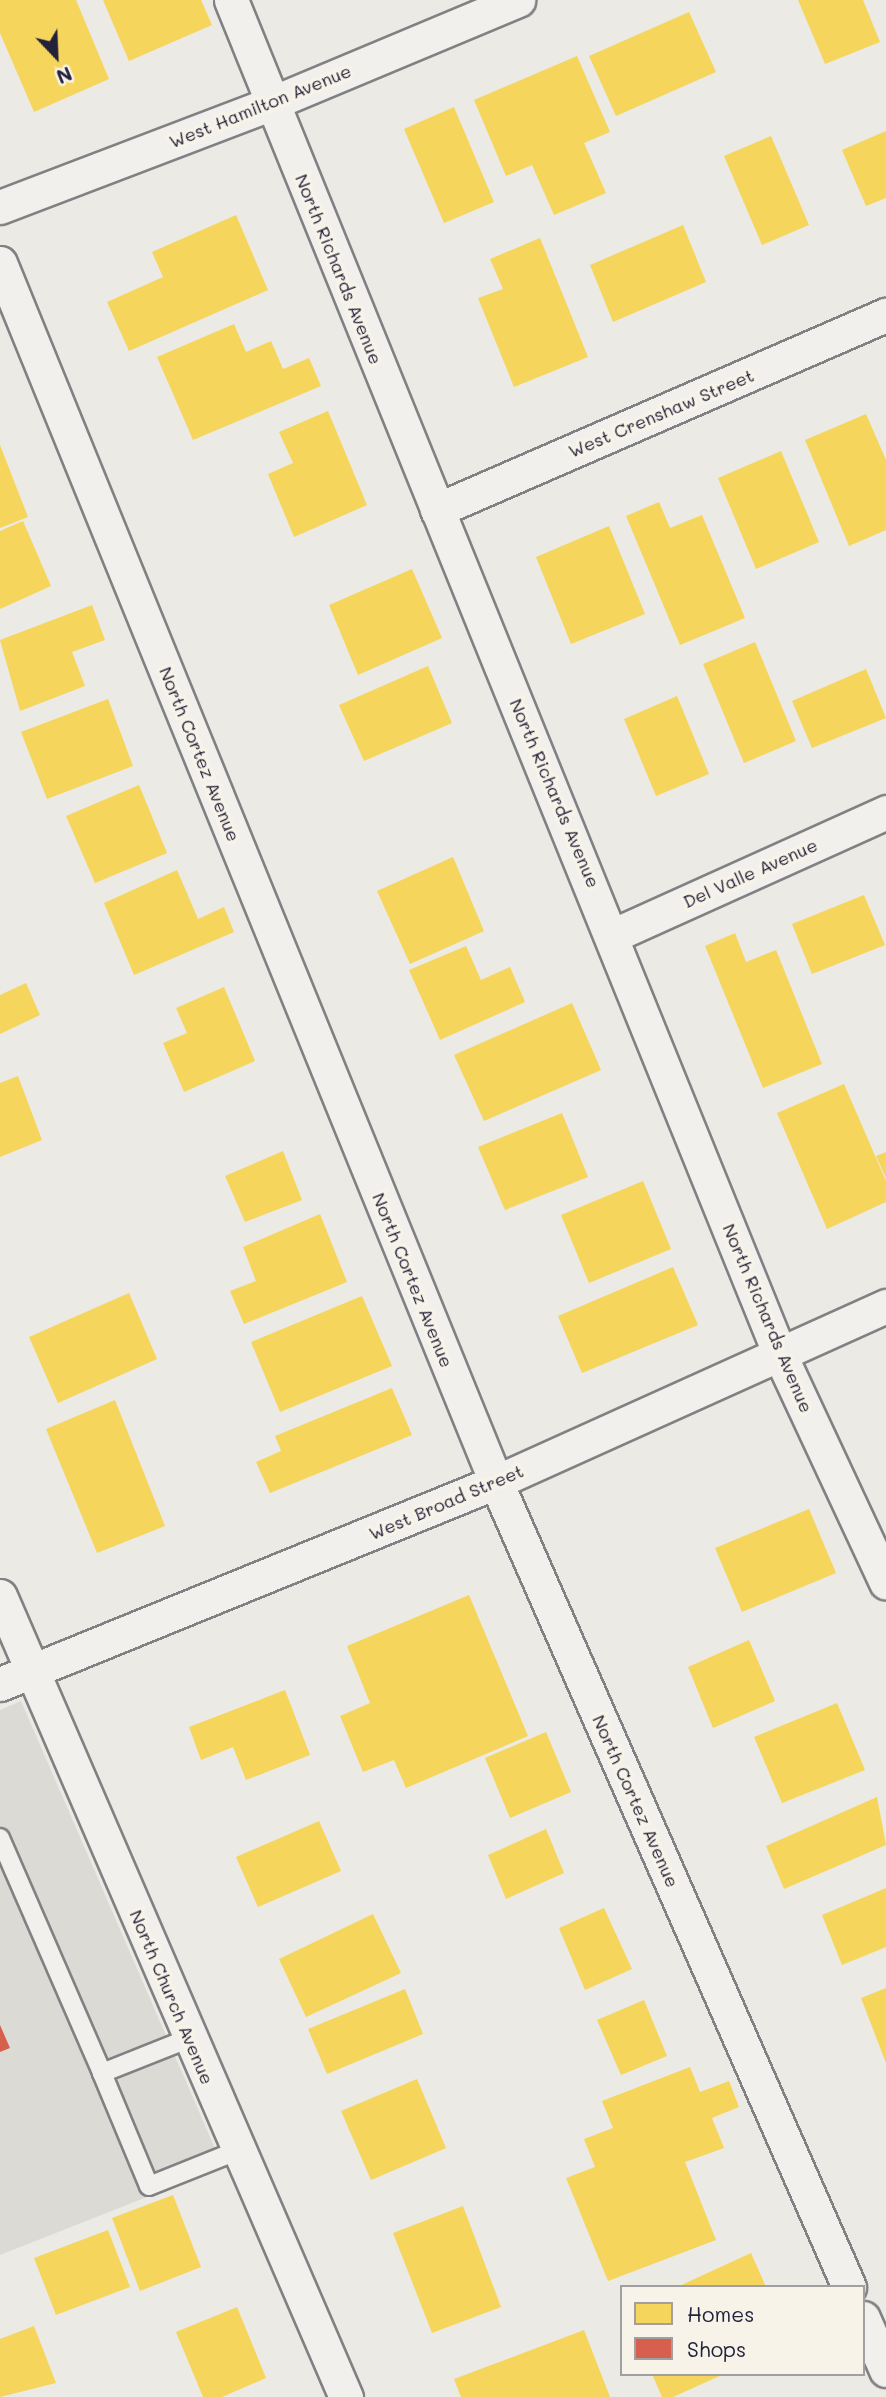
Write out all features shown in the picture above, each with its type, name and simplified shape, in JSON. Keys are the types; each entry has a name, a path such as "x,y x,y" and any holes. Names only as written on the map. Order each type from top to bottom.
{"street":[{"name":"North Richards Avenue","path":"232,0 437,510 614,935 780,1354 886,1583"},
{"name":"West Hamilton Avenue","path":"0,207 272,103 518,0"},
{"name":"North Cortez Avenue","path":"0,263 495,1482 848,2285"},
{"name":"West Crenshaw Street","path":"437,510 886,315"},
{"name":"Del Valle Avenue","path":"614,935 886,812"},
{"name":"West Broad Street","path":"0,1684 495,1482 886,1306"},
{"name":"North Church Avenue","path":"0,1596 345,2397"},
{"path":"865,2323 886,2370"}],"lane":[{"path":"0,1838 149,2186 239,2150"},
{"path":"102,2073 190,2038"}],"shaded area":[{"path":"21,1701 223,2167 0,2255 0,1710"}],"building: Homes":[{"path":"0,0 76,0 109,79 34,112 0,33"},
{"path":"103,0 201,0 212,25 129,61"},
{"path":"798,0 863,0 880,42 825,64"},
{"path":"689,12 716,72 616,116 589,56"},
{"path":"577,56 610,132 584,143 606,193 554,215 532,165 506,176 474,100"},
{"path":"454,107 494,202 444,223 404,129"},
{"path":"886,131 886,198 866,206 842,150"},
{"path":"771,136 809,225 762,245 724,156"},
{"path":"236,215 268,290 129,351 107,302 163,277 152,252"},
{"path":"683,225 706,282 613,322 590,265"},
{"path":"540,238 588,357 514,387 478,298 503,289 490,259"},
{"path":"234,324 246,352 271,341 283,369 309,358 321,386 193,440 157,357"},
{"path":"328,411 367,505 294,537 268,474 293,463 279,432"},
{"path":"866,414 886,460 886,530 849,546 805,440"},
{"path":"0,445 28,517 0,528"},
{"path":"781,451 819,542 756,569 718,478"},
{"path":"659,502 670,528 702,515 745,618 680,645 626,516"},
{"path":"23,521 51,586 0,609 0,531"},
{"path":"609,526 645,614 571,644 536,557"},
{"path":"412,569 442,638 358,675 329,605"},
{"path":"92,605 105,640 72,652 85,686 20,711 0,640"},
{"path":"755,642 796,741 744,763 703,664"},
{"path":"428,666 452,723 364,761 339,705"},
{"path":"866,669 886,718 812,748 792,701"},
{"path":"677,696 709,774 656,796 624,719"},
{"path":"108,699 133,766 47,799 21,732"},
{"path":"139,785 167,853 95,883 66,816"},
{"path":"453,857 484,931 410,964 377,891"},
{"path":"177,870 198,919 224,907 234,932 134,975 104,903"},
{"path":"864,895 885,945 812,974 792,924"},
{"path":"735,933 746,962 776,950 822,1064 763,1088 705,946"},
{"path":"466,946 481,980 510,967 525,1002 440,1040 409,970"},
{"path":"26,983 40,1015 0,1034 0,995"},
{"path":"224,987 255,1061 184,1092 163,1043 187,1033 176,1008"},
{"path":"572,1003 601,1070 484,1121 454,1055"},
{"path":"18,1076 42,1140 0,1157 0,1083"},
{"path":"844,1084 886,1181 886,1202 827,1229 777,1113"},
{"path":"562,1113 588,1177 505,1210 478,1147"},
{"path":"283,1151 302,1200 245,1222 225,1176"},
{"path":"886,1152 886,1178 876,1156"},
{"path":"643,1181 671,1249 589,1283 561,1215"},
{"path":"320,1214 347,1282 244,1324 230,1291 256,1281 243,1247"},
{"path":"673,1267 698,1325 582,1373 558,1316"},
{"path":"129,1293 157,1359 58,1403 29,1337"},
{"path":"362,1296 392,1366 280,1412 251,1342"},
{"path":"392,1388 412,1435 270,1493 256,1462 281,1451 275,1436"},
{"path":"115,1400 165,1526 97,1553 46,1429"},
{"path":"809,1509 836,1573 742,1612 715,1548"},
{"path":"469,1595 528,1736 406,1788 394,1760 363,1772 340,1716 370,1703 347,1646"},
{"path":"749,1640 775,1701 713,1728 688,1667"},
{"path":"285,1690 310,1755 246,1780 233,1747 201,1760 189,1727"},
{"path":"837,1703 865,1770 782,1803 754,1737"},
{"path":"546,1732 571,1792 510,1818 485,1758"},
{"path":"877,1797 886,1845 784,1889 766,1846"},
{"path":"319,1821 341,1871 258,1907 236,1857"},
{"path":"546,1829 564,1873 506,1899 488,1855"},
{"path":"886,1888 886,1947 842,1965 822,1915"},
{"path":"604,1908 632,1969 585,1990 559,1928"},
{"path":"373,1914 401,1973 306,2017 279,1959"},
{"path":"886,1988 886,2063 861,1998"},
{"path":"405,1989 423,2034 327,2074 308,2029"},
{"path":"644,2000 667,2056 621,2075 597,2020"},
{"path":"690,2067 700,2092 729,2081 739,2107 712,2118 724,2148 685,2162 716,2240 608,2281 566,2178 595,2167 584,2139 613,2128 602,2101"},
{"path":"417,2079 446,2148 371,2180 341,2111"},
{"path":"173,2195 201,2267 140,2291 112,2218"},
{"path":"463,2206 501,2307 432,2333 393,2233"},
{"path":"108,2230 130,2287 56,2315 34,2258"},
{"path":"751,2253 765,2285 681,2285"},
{"path":"237,2307 266,2378 222,2397 203,2397 176,2332"},
{"path":"34,2326 56,2383 0,2397 0,2339"},
{"path":"584,2330 610,2397 461,2397 454,2379"},
{"path":"653,2376 720,2376 673,2397 662,2397"}],"building: Shops":[{"path":"0,2025 10,2048 0,2052"}]}
